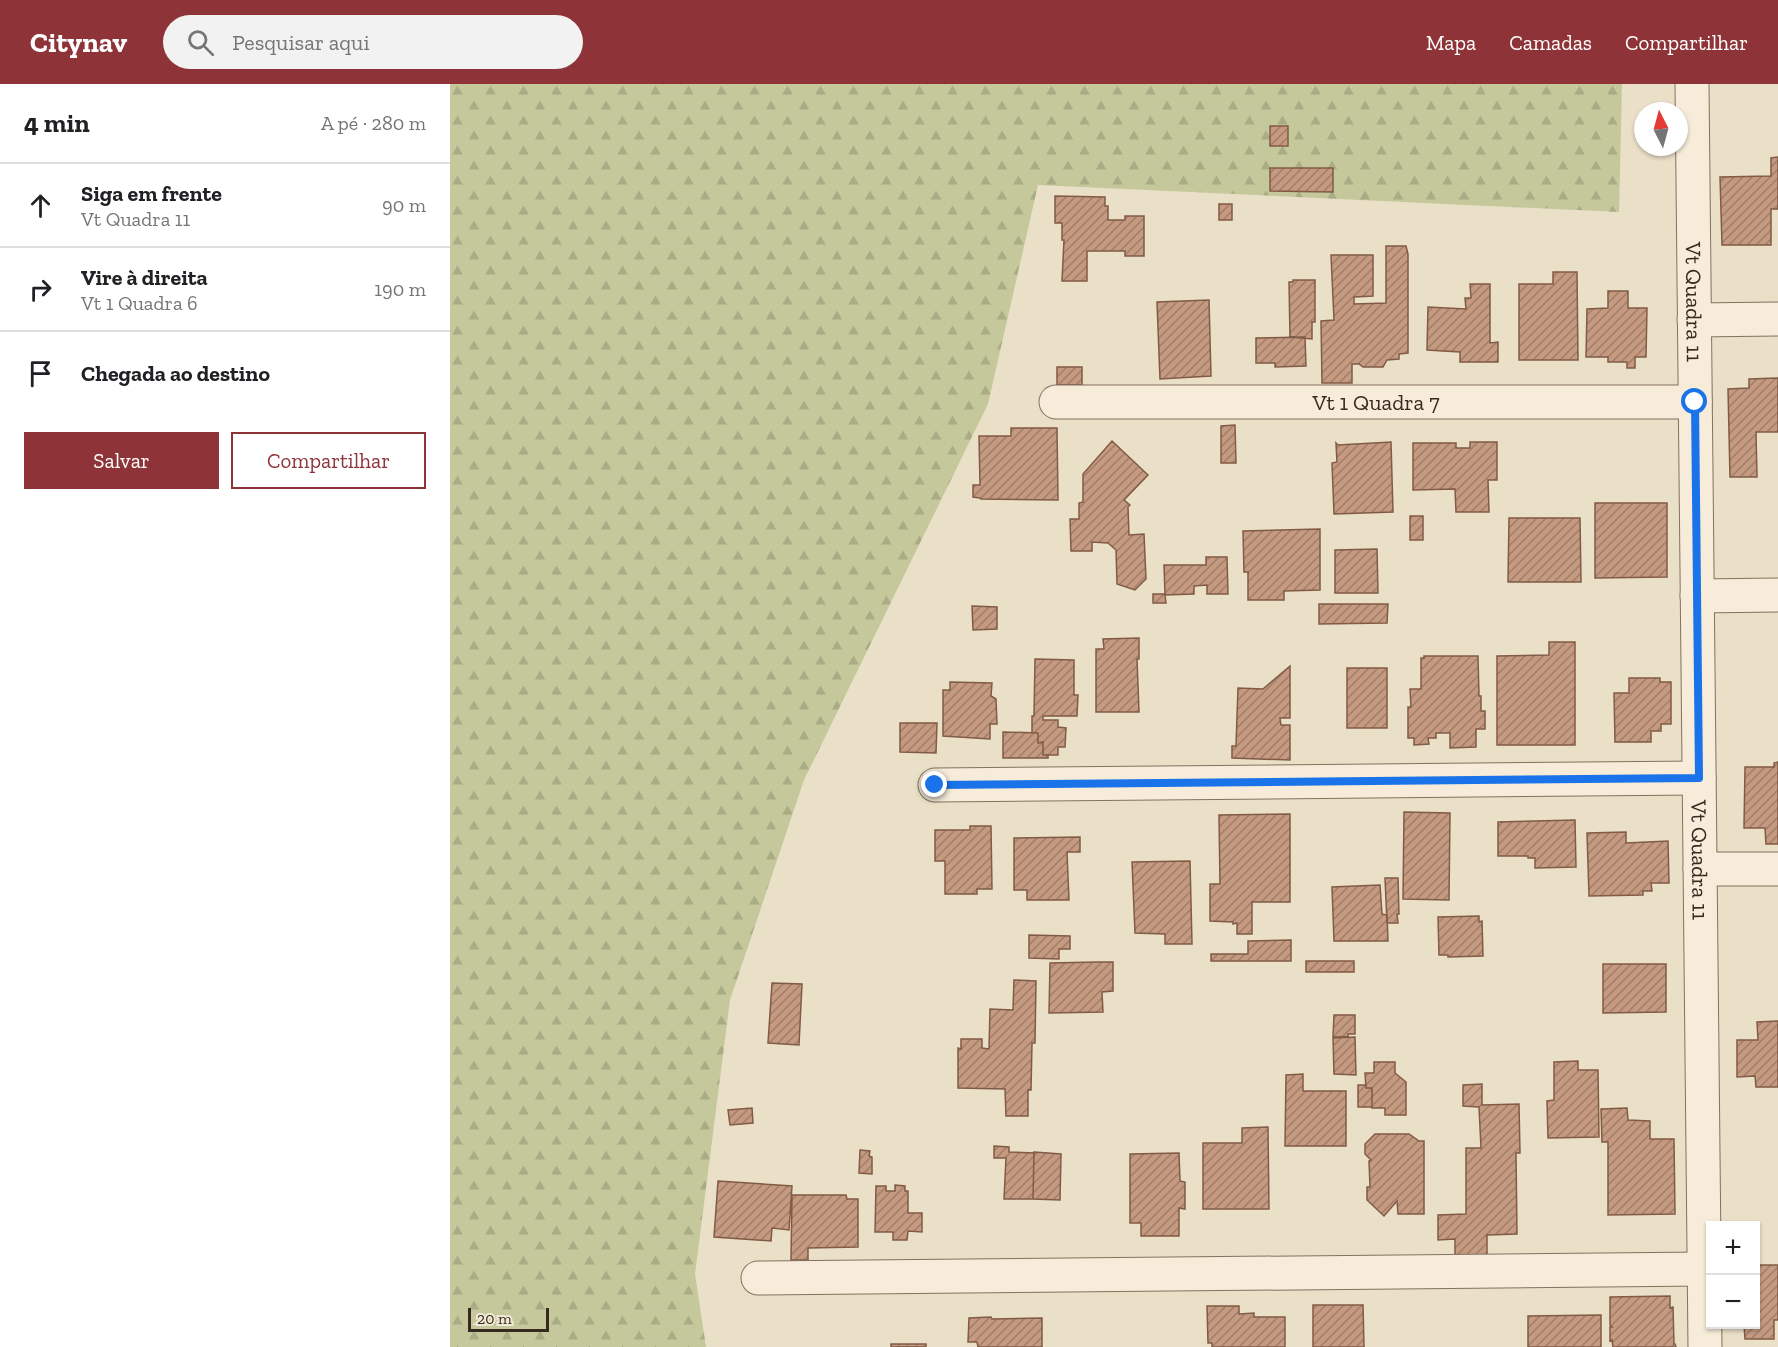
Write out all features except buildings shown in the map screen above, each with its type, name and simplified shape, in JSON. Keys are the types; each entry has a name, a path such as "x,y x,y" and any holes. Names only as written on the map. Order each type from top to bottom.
{"street":[{"name":"Vt Quadra 11","path":"1692,84 1705,1347"},
{"path":"1694,320 1778,319"},
{"name":"Vt 1 Quadra 7","path":"1056,402 1695,402"},
{"path":"1697,596 1778,595"},
{"path":"935,785 1699,778"},
{"path":"1700,869 1778,869"},
{"path":"758,1278 1704,1269"}],"green space":[{"path":"450,84 1622,84 1619,212 1038,185 988,404 804,780 730,1000 695,1274 706,1347 450,1347"}],"route":[{"path":"935,785 1699,778 1695,402"}]}
